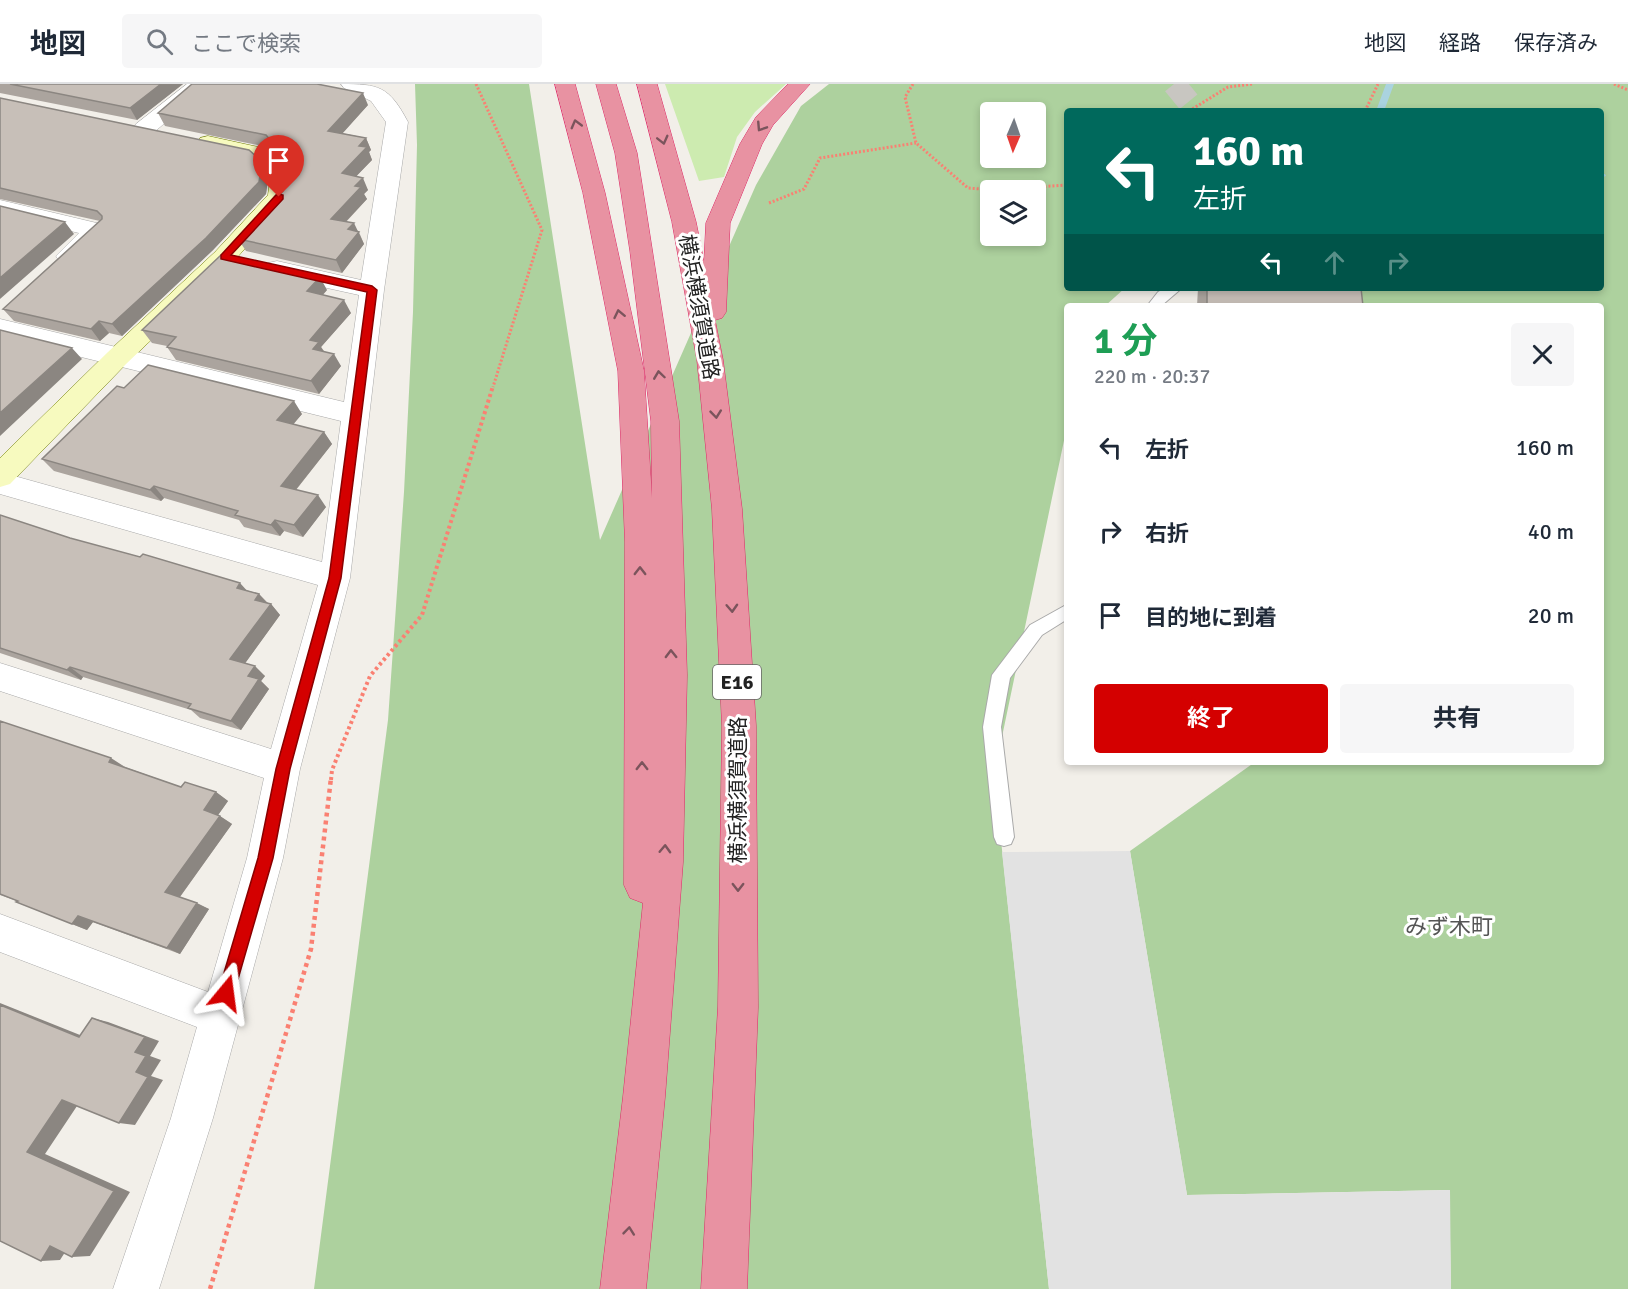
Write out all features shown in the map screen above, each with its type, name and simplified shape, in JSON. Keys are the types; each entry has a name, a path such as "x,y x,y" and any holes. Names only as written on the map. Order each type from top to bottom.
{"highway":[{"path":"565,84 594,193 631,371 640,542 644,1097"},
{"path":"606,84 626,153 641,240 666,432 671,687 665,862 644,1097 623,1289"},
{"name":"横浜横須賀道路","path":"647,84 684,222 710,360 727,509 739,726 738,1007 724,1289"},
{"path":"710,360 718,223 751,144 764,122 800,84"}],"street":[{"path":"133,127 200,84"},
{"path":"136,1289 192,1118 265,858 283,769 335,578 372,290 397,122 389,104 371,91 351,84"},
{"path":"0,476 117,358 243,261 279,197 281,180 276,167 264,155 133,127"},
{"path":"0,207 98,230 53,269"},
{"path":"243,261 372,290"},
{"path":"3,317 117,358 356,415"},
{"path":"0,483 335,578"},
{"path":"0,677 283,769"},
{"path":"0,933 220,1016"}],"lane":[{"path":"1156,303 1170,291"},
{"path":"1004,837 992,727 1001,675 1036,630 1064,613"}],"path":[{"path":"210,1289 311,949 332,770 370,676 422,615 542,230 476,84"},
{"path":"913,84 904,97 916,143 968,188 993,190 1064,185"},
{"path":"1223,84 1228,87"},
{"path":"1194,108 1228,87 1252,84"},
{"path":"1366,108 1378,84"},
{"path":"1614,84 1628,90"},
{"path":"769,203 804,189 820,158 916,143"}],"green space":[{"path":"415,84 529,84 600,540 756,185 801,106 829,84 1628,84 1628,1289 1451,1289 1449,1190 1187,1195 1130,851 1251,765 1604,765 1604,303 1354,303 1352,291 1604,291 1604,108 1064,108 1064,291 1122,291 1108,303 1064,303 1064,441 994,775 1049,1289 314,1289 388,720 404,492 413,312 417,145"},
{"path":"665,84 786,84 755,112 737,137 724,177 699,181"}],"shaded area":[{"path":"1130,851 1187,1195 1450,1190 1451,1289 1049,1289 1002,852"}],"building":[{"path":"10,84 161,84 130,108"},
{"path":"192,84 317,84 363,93 328,131 366,138 359,146 367,147 342,173 363,178 355,186 361,187 331,219 354,223 348,229 359,232 336,260 238,239 283,191 287,183 288,168 282,154 266,135 158,113"},
{"path":"0,98 249,150 258,158 261,168 259,182 206,238 112,324 99,321 91,329 3,309 102,219 102,216 97,211 0,188"},
{"path":"0,206 65,222 0,278"},
{"path":"221,255 320,277 307,291 344,300 310,340 319,342 313,349 334,354 311,381 167,347 176,337 142,330"},
{"path":"1207,291 1361,291 1363,303 1207,303"},
{"path":"0,330 72,348 0,413"},
{"path":"148,365 294,401 277,420 324,432 281,486 318,495 294,525 275,520 271,525 235,515 238,511 154,486 150,490 42,459 117,386 124,388"},
{"path":"0,515 70,538 140,557 143,554 240,583 237,588 259,594 255,600 271,604 230,659 255,666 248,676 259,679 231,721 188,708 191,704 70,667 67,670 0,648"},
{"path":"0,721 111,758 109,762 181,787 185,782 216,792 204,810 220,816 165,892 197,903 167,948 78,916 72,924 0,894"},
{"path":"0,1005 79,1037 92,1018 145,1037 135,1052 146,1056 136,1072 148,1077 119,1123 62,1100 27,1152 114,1191 72,1257 50,1246 41,1261 0,1241"}],"waterway":[{"path":"1381,108 1390,84"}],"tunnel":[{"path":"1174,84 1194,108"}],"district":[{"name":"みず木町","path":"1449,926"}],"route":[{"path":"226,993 265,858 283,769 335,578 372,290 224,257 279,197"}]}
